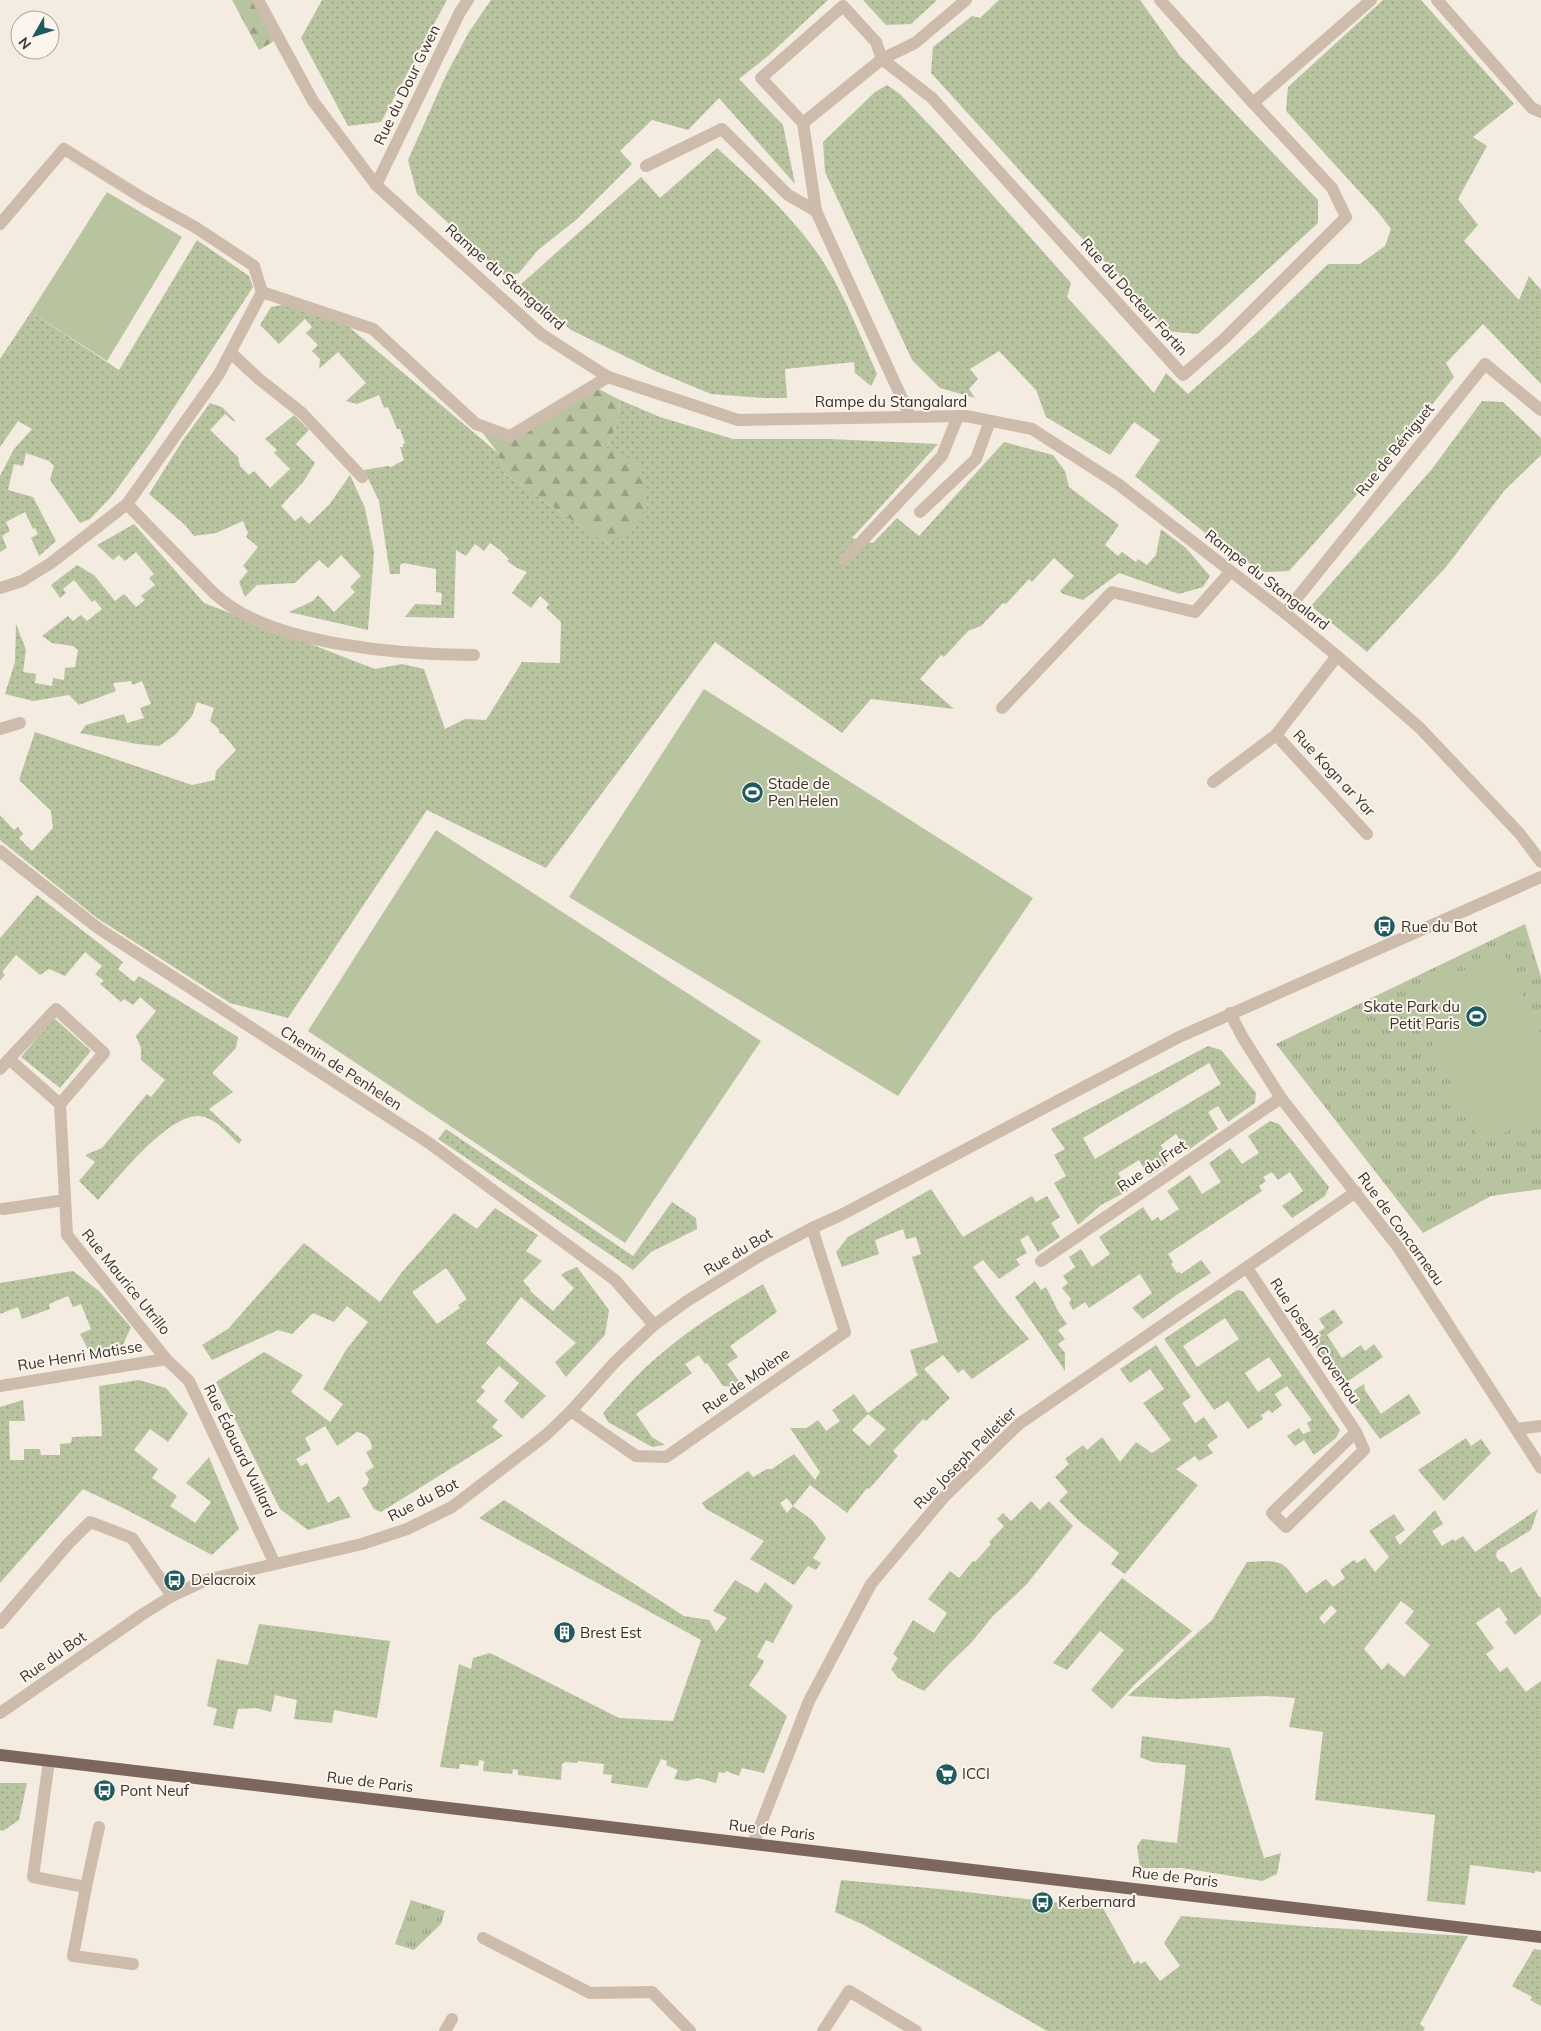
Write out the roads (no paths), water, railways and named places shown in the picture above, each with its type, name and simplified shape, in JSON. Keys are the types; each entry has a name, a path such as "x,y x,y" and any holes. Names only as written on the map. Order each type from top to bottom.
{"main road":[{"name":"Rue de Paris","path":"0,1755 1541,1936"}],"street":[{"name":"Rampe du Stangalard","path":"258,0 313,101 376,185 541,334 608,377 738,420 958,416 990,420 1032,429 1118,484 1285,613 1337,656 1420,728 1520,834 1541,862"},
{"name":"Rue du Dour Gwen","path":"376,185 460,12 468,0"},
{"path":"910,416 816,211 803,123 882,59 915,43 966,0"},
{"path":"1160,0 1253,103 1371,0"},
{"path":"1437,0 1532,108 1541,112"},
{"name":"Rue du Docteur Fortin","path":"803,123 761,78 843,6 876,42 882,59 932,98 1183,376 1223,340 1346,217 1332,188 1253,103"},
{"path":"646,166 722,129 788,195 816,211"},
{"path":"0,224 64,149 144,199 195,227 254,266 262,292 219,374 127,504 51,563 22,580 0,588"},
{"path":"262,292 373,329 476,424 510,436 608,377"},
{"path":"231,353 259,379 302,413 362,477"},
{"name":"Rue de Béniguet","path":"1285,613 1485,364 1541,410"},
{"path":"845,559 942,456 958,416"},
{"path":"920,512 976,459 990,420"},
{"path":"127,504 221,600 252,620 309,637 343,644 430,655 474,655"},
{"path":"1002,708 1112,592 1196,612 1230,572"},
{"name":"Rue Kogn ar Yar","path":"1212,782 1276,734 1337,656"},
{"path":"0,729 20,723"},
{"name":"Rue Kogn ar Yar","path":"1276,734 1367,834"},
{"name":"Chemin de Penhelen","path":"0,850 98,928 429,1143 615,1280 654,1325"},
{"name":"Rue du Bot","path":"0,1713 143,1614 172,1596 206,1580 362,1544 407,1529 452,1507 546,1435 571,1411 615,1362 654,1325 704,1291 812,1228 1166,1043 1230,1013 1271,998 1541,877"},
{"path":"0,1069 9,1059 56,1008 104,1052 60,1104 9,1059"},
{"name":"Rue de Concarneau","path":"1230,1013 1243,1038 1281,1098 1398,1247 1541,1468"},
{"name":"Rue du Fret","path":"1042,1262 1281,1098"},
{"name":"Rue Maurice Utrillo","path":"60,1104 67,1235 166,1359"},
{"name":"Rue Joseph Pelletier","path":"753,1844 809,1701 871,1584 944,1497 1020,1424 1356,1192"},
{"path":"1,1208 65,1200"},
{"name":"Rue de Molène","path":"571,1411 636,1456 666,1457 845,1332 812,1228"},
{"name":"Rue Joseph Caventou","path":"1247,1268 1356,1432 1364,1450 1286,1527 1272,1513 1356,1432"},
{"name":"Rue Henri Matisse","path":"0,1386 166,1359"},
{"name":"Rue Édouard Vuillard","path":"166,1359 189,1381 276,1564"},
{"path":"1516,1429 1541,1426"},
{"path":"0,1623 68,1544 90,1522 132,1538 172,1596"},
{"path":"49,1761 33,1877 86,1887"},
{"path":"99,1827 73,1956 132,1964"},
{"path":"483,1938 590,1994 652,1992 690,2031"},
{"path":"823,2031 848,1991 916,2031"},
{"path":"445,2031 452,2019"}],"place":[{"name":"Stade de Pen Helen","path":"752,793"},
{"name":"Rue du Bot","path":"1385,927"},
{"name":"Skate Park du Petit Paris","path":"1476,1016"},
{"name":"Delacroix","path":"175,1580"},
{"name":"Brest Est","path":"564,1633"},
{"name":"ICCI","path":"946,1774"},
{"name":"Pont Neuf","path":"104,1791"},
{"name":"Kerbernard","path":"1042,1902"}]}
